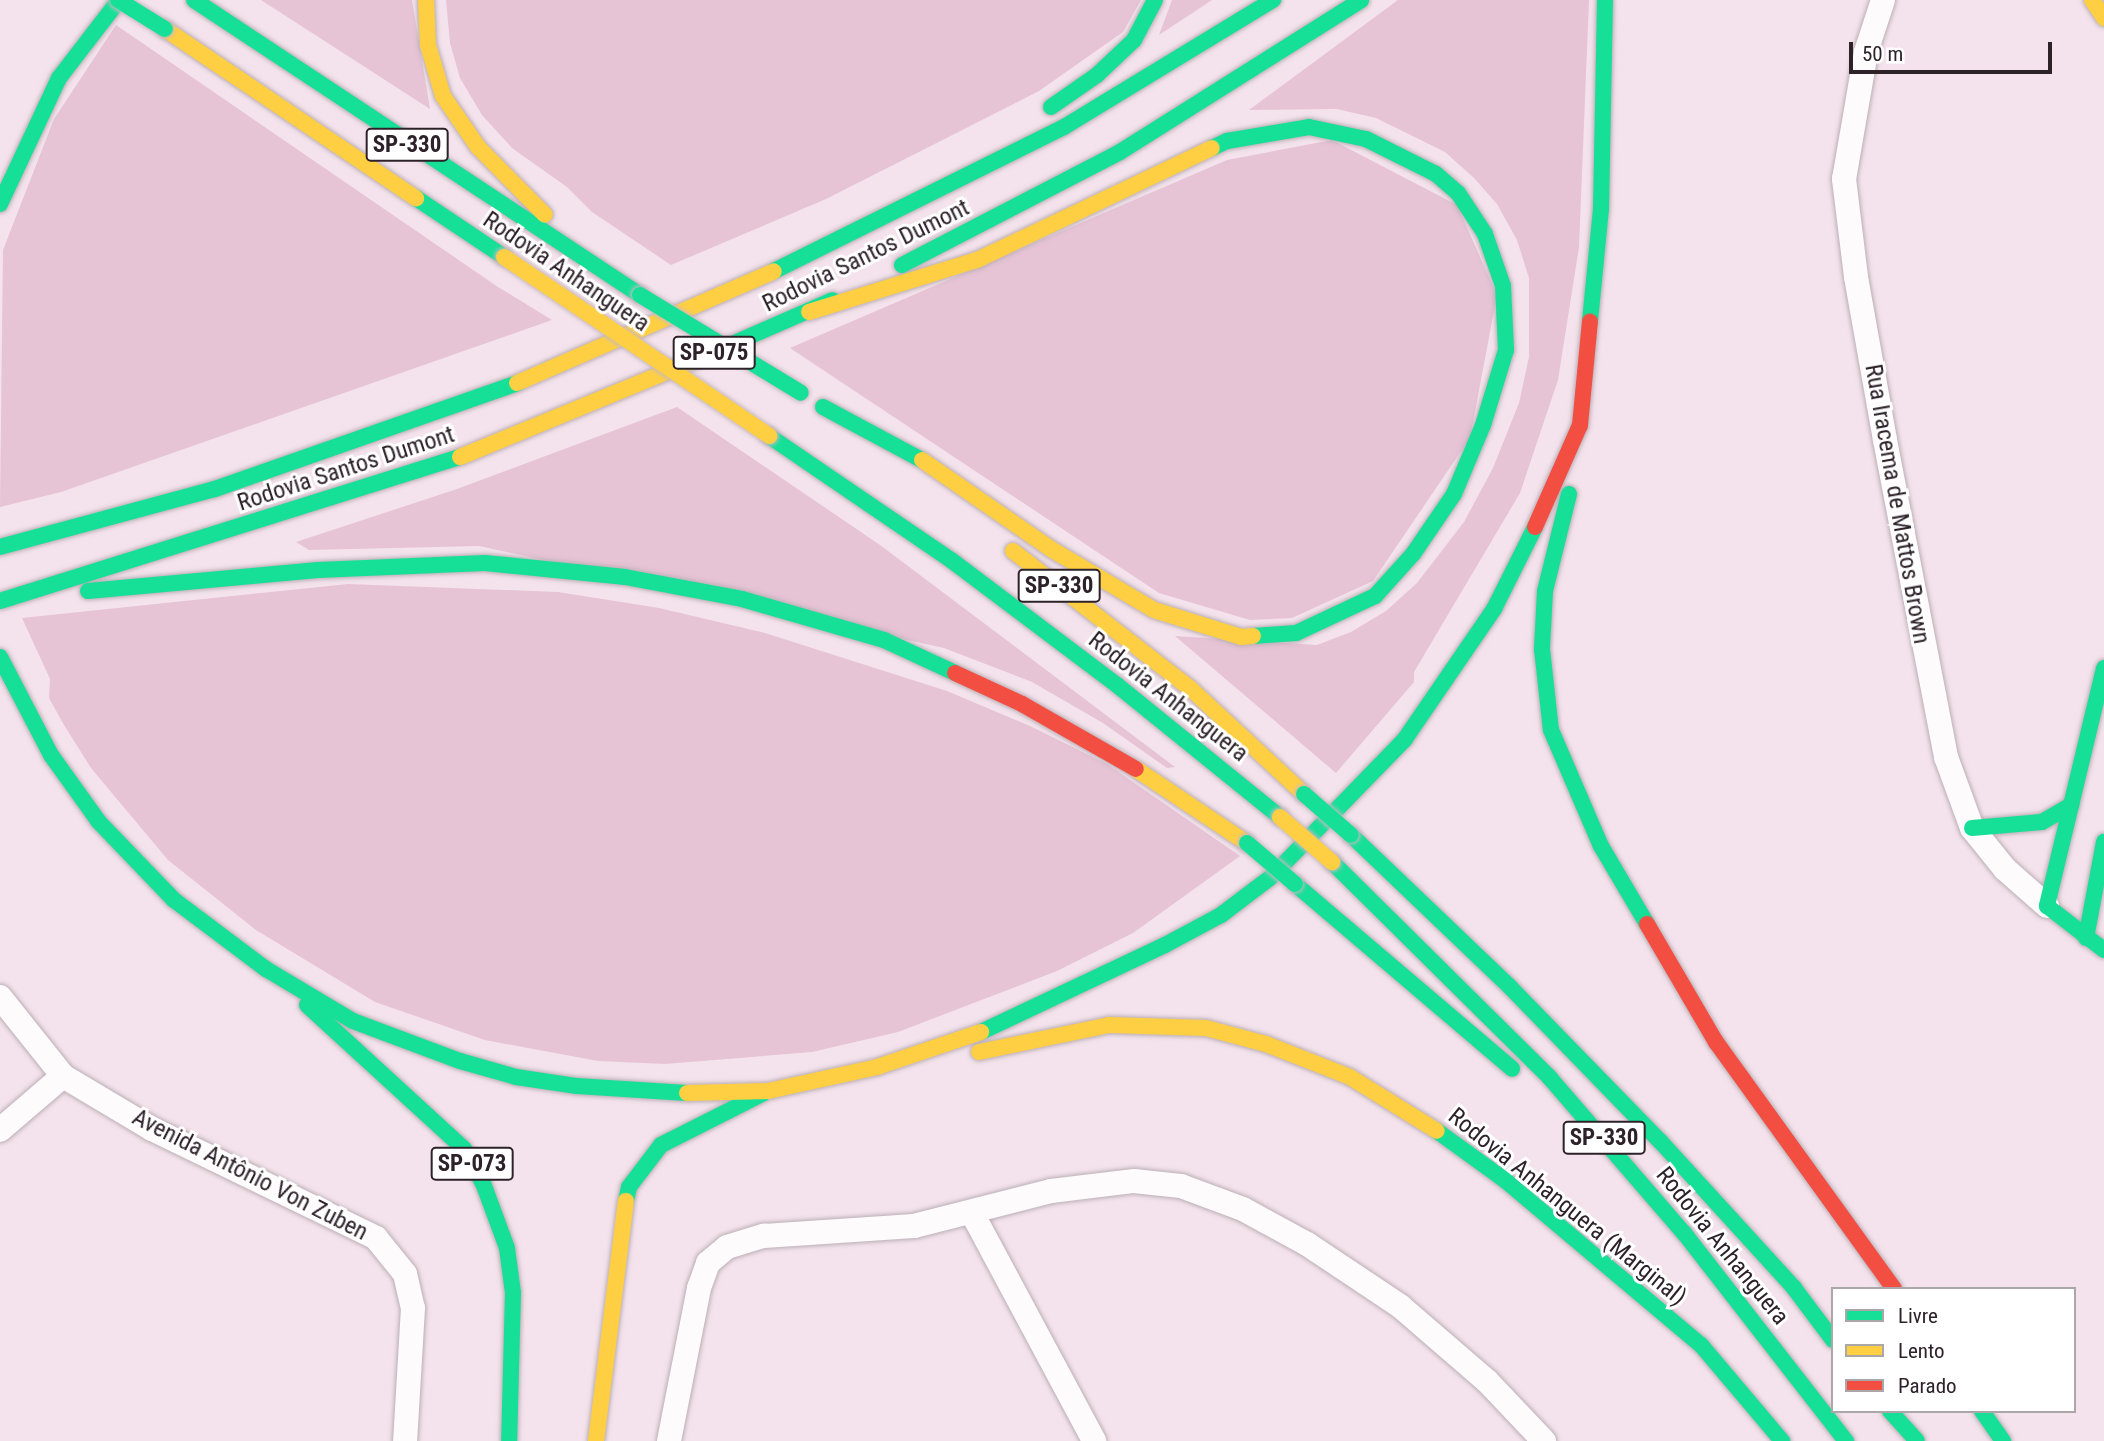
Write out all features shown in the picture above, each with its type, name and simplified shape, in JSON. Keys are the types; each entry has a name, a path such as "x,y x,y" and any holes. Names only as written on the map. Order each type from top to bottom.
{"main road":[{"name":"Rodovia Anhanguera","path":"119,0 951,560 1117,684 1280,817 1332,862 1484,1009 1634,1173 1846,1441"},
{"path":"0,204 59,78 119,0"},
{"name":"Rodovia Anhanguera","path":"194,0 622,285 823,407 909,472"},
{"path":"426,0 428,45 443,96 478,147 526,198 622,285"},
{"path":"1034,118 1097,75 1134,40 1154,0"},
{"name":"Rodovia Santos Dumont","path":"0,547 215,489 487,396 767,275 1064,127 1273,0"},
{"name":"Rodovia Santos Dumont","path":"0,601 495,446 809,312 1120,152 1361,0"},
{"path":"1605,0 1601,209 1580,425 1566,510 1545,591 1542,649 1551,730 1601,846 1716,1042 1893,1287"},
{"path":"2092,0 2104,18"},
{"path":"809,312 977,260 1227,141 1309,127 1366,139 1436,174 1458,193 1485,234 1503,286 1506,350 1483,425 1454,494 1413,554 1375,596 1296,633 1241,637 1154,610 1051,549 901,446 823,407"},
{"path":"830,243 1000,139"},
{"path":"0,657 51,755 133,861 174,901 266,969 354,1021 516,1077 678,1096 768,1091 877,1067 993,1028 1110,975 1221,915 1270,878 1362,787 1438,697 1517,567 1580,425"},
{"name":"Rodovia Anhanguera","path":"995,537 1191,689 1351,835 1510,987 1660,1141 1794,1287 1831,1337"},
{"path":"19,597 318,570 485,563 625,577 742,599 884,640 1022,704 1109,751 1247,843 1634,1173"},
{"path":"2047,906 2104,668"},
{"path":"1972,828 2000,830 2042,822 2072,805"},
{"path":"2086,938 2104,842"},
{"name":"Rua Iracema de Mattos Brown","path":"2047,906 2104,950"},
{"name":"SP-073","path":"266,969 454,1139 483,1183 507,1248 513,1293 509,1441"},
{"name":"Rodovia Anhanguera (Marginal)","path":"877,1067 1131,1025 1206,1028 1309,1058 1402,1106 1506,1181 1701,1345 1782,1441"},
{"path":"596,1441 618,1240 629,1187 661,1145 695,1124 768,1091"},
{"path":"1888,1413 1904,1441"},
{"path":"1889,1413 1917,1441"},
{"path":"1983,1413 2003,1441"}],"street":[{"name":"Rua Iracema de Mattos Brown","path":"1883,0 1866,52 1844,179 1856,277 1934,709 1972,828 2005,869 2047,906"},
{"name":"Avenida Antônio Von Zuben","path":"0,997 63,1076 152,1129 376,1238 405,1274 413,1308 405,1441"},
{"path":"0,1129 63,1076"},
{"path":"669,1441 699,1288 708,1263 727,1247 764,1236 914,1226 1074,1186 1134,1181 1181,1186 1243,1209 1307,1244 1400,1306 1487,1381 1544,1441"},
{"path":"972,1213 1094,1441"}],"shaded area":[{"path":"261,0 412,0 430,109"},
{"path":"446,0 1141,0 1123,32 1039,91 826,199 671,265 592,212 567,187 512,148 482,115 460,78 450,43"},
{"path":"1172,0 1212,0 1159,35"},
{"path":"1398,0 1589,0 1579,247 1558,380 1520,493 1414,672 1414,682 1336,773 1175,636 1317,645 1351,632 1386,611 1417,583 1464,522 1493,468 1519,403 1529,357 1529,278 1517,240 1497,204 1474,178 1445,152 1376,118 1337,109 1249,110"},
{"path":"116,25 498,287 552,320 61,492 0,507 3,250 54,119"},
{"path":"1332,140 1457,205 1497,295 1470,438 1373,581 1292,618 1250,620 1159,593 790,348 1227,160"},
{"path":"677,407 880,545 1175,767 1167,768 1103,723 1032,682 944,648 479,546 309,550 296,542 457,489"},
{"path":"348,584 558,592 659,608 765,633 947,691 1030,726 1107,764 1240,856 1133,933 1057,971 898,1032 812,1052 665,1064 598,1061 485,1040 375,1002 256,930 168,860 91,768 64,725 49,698 50,679 22,618"}],"traffic: fast":[{"path":"118,0 165,29"},
{"path":"0,204 59,78 119,0"},
{"path":"194,0 640,295"},
{"path":"1051,107 1097,75 1134,40 1155,0"},
{"path":"774,271 1064,127 1273,0"},
{"path":"902,265 1120,152 1361,0"},
{"path":"1590,321 1601,209 1605,0"},
{"path":"1212,148 1227,141 1309,127 1366,139 1436,174 1458,193 1485,234 1503,286 1506,350 1483,425 1454,494 1413,554 1375,596 1296,633 1253,636"},
{"path":"416,198 504,257"},
{"path":"640,295 801,393"},
{"path":"707,355 833,300"},
{"path":"0,547 215,489 517,383"},
{"path":"823,407 922,460"},
{"path":"769,436 951,560 1117,685 1280,817"},
{"path":"0,601 460,457"},
{"path":"1569,494 1545,591 1542,649 1551,730 1601,846 1647,924"},
{"path":"981,1032 1165,945 1221,915 1270,878 1405,739 1494,609 1535,527"},
{"path":"88,591 318,570 485,563 625,577 742,599 884,640 955,673"},
{"path":"0,657 51,755 99,822 174,900 266,969 353,1021 460,1061 516,1077 577,1086 687,1093"},
{"path":"2104,668 2047,906 2104,950"},
{"path":"1304,794 1351,835"},
{"path":"1972,828 2042,822 2072,805"},
{"path":"1351,835 1510,987 1660,1141 1794,1288 1831,1337"},
{"path":"2086,938 2104,842"},
{"path":"1247,843 1295,884"},
{"path":"1332,862 1550,1078 1684,1233 1846,1441"},
{"path":"1295,884 1512,1069"},
{"path":"307,1005 464,1149 483,1183 507,1248 513,1293 509,1441"},
{"path":"626,1201 629,1187 661,1145 764,1093"},
{"path":"1437,1131 1506,1181 1701,1345 1782,1441"},
{"path":"1892,1413 1917,1441"},
{"path":"1983,1413 2003,1441"}],"traffic: slow":[{"path":"426,0 428,45 443,96 478,147 545,215"},
{"path":"2092,0 2104,18"},
{"path":"165,29 416,198"},
{"path":"809,312 977,260 1212,148"},
{"path":"504,257 769,436"},
{"path":"517,383 774,271"},
{"path":"460,457 707,355"},
{"path":"922,460 1051,549 1154,610 1241,637 1253,636"},
{"path":"1013,551 1191,689 1304,794"},
{"path":"1136,769 1247,843"},
{"path":"1280,817 1332,862"},
{"path":"979,1052 1109,1025 1206,1028 1266,1044 1350,1077 1437,1131"},
{"path":"687,1093 768,1091 877,1067 981,1032"},
{"path":"596,1441 626,1201"}],"traffic: jam":[{"path":"1535,527 1580,425 1590,321"},
{"path":"955,673 1022,704 1136,769"},
{"path":"1647,924 1716,1042 1893,1287"}]}
